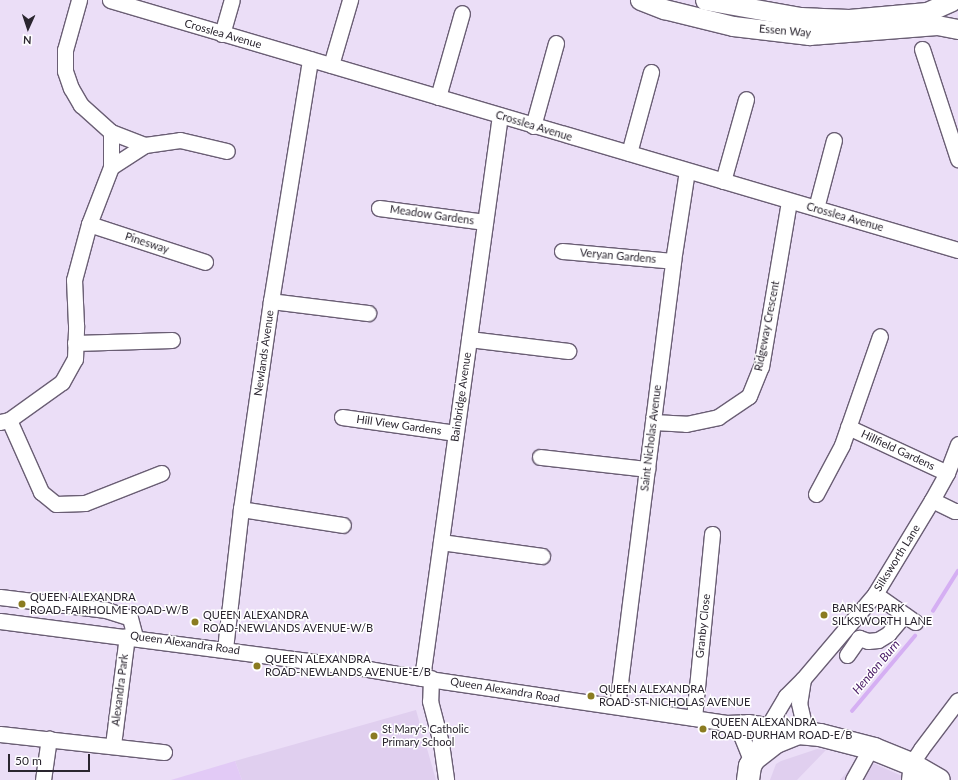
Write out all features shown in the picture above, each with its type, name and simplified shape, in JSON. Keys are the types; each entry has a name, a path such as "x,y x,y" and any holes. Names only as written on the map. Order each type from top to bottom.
{"highway":[{"path":"751,768 776,742 802,733 871,748 910,772 939,780"}],"main road":[{"name":"Essen Way","path":"640,0 664,9 733,26 809,35 938,25 958,29"},
{"name":"Essen Way","path":"705,0 800,17 849,19 927,12 952,0"},
{"path":"952,0 955,14 958,19"}],"street":[{"path":"79,0 66,50 65,71 71,88 81,105 111,132 145,145"},
{"name":"Crosslea Avenue","path":"113,0 222,34 958,250"},
{"path":"222,34 232,0"},
{"path":"331,65 350,0"},
{"path":"438,97 462,13"},
{"path":"533,126 556,43"},
{"path":"922,49 958,159"},
{"name":"Newlands Avenue","path":"225,649 241,509 271,301 310,59"},
{"path":"629,153 651,72"},
{"path":"723,181 746,99"},
{"name":"Bainbridge Avenue","path":"446,780 441,743 430,701 427,678 441,542 500,115"},
{"path":"111,132 111,167 89,224 74,280 75,358 62,382 4,421 40,492 56,504 85,503 161,473"},
{"path":"111,167 145,145 180,140 228,151"},
{"path":"816,208 834,140"},
{"name":"Saint Nicholas Avenue","path":"617,706 673,261 687,171"},
{"name":"Ridgeway Crescent","path":"653,422 686,424 718,417 748,396 761,367 789,201"},
{"name":"Meadow Gardens","path":"379,208 485,222"},
{"name":"Pinesway","path":"89,224 205,262"},
{"name":"Veryan Gardens","path":"562,251 673,261"},
{"path":"271,301 368,313"},
{"name":"Hillfield Gardens","path":"816,494 842,445 880,336"},
{"path":"469,339 568,350"},
{"path":"75,343 172,340"},
{"name":"Hill View Gardens","path":"342,417 456,433"},
{"name":"Hillfield Gardens","path":"848,427 947,473"},
{"name":"Silksworth Lane","path":"751,768 768,725 786,696 803,679 875,594 947,473 958,444"},
{"path":"540,457 647,469"},
{"path":"932,500 958,511"},
{"path":"241,509 343,525"},
{"name":"Granby Close","path":"694,718 712,534"},
{"path":"441,542 542,556"},
{"path":"847,655 860,638 868,641 878,640 909,618 875,594"},
{"path":"0,597 106,610 130,618 131,636"},
{"name":"Queen Alexandra Road","path":"0,620 368,668 725,723 748,722 802,733"},
{"name":"Alexandra Park","path":"113,745 131,636"},
{"path":"802,733 799,703 803,679"},
{"path":"910,772 921,749 958,700"},
{"name":"Queen Alexandra Road","path":"725,723 736,729 741,735 750,757 751,768"},
{"path":"0,734 113,745 164,752"},
{"path":"43,780 49,738"},
{"path":"853,780 871,748"}],"shaded area":[{"name":"St Mary's Catholic Primary School","path":"416,710 436,780 242,780 235,761"},
{"path":"817,749 826,750 797,780 770,780 776,764"},
{"path":"858,759 875,764 911,780 840,780"},
{"path":"235,761 242,780 171,780"}],"waterway":[{"name":"Hendon Burn","path":"933,611 958,571"},
{"name":"Hendon Burn","path":"852,711 915,636"}],"place":[{"name":"QUEEN ALEXANDRA ROAD-FAIRHOLME ROAD-W/B","path":"22,604"},
{"name":"BARNES PARK SILKSWORTH LANE","path":"824,615"},
{"name":"QUEEN ALEXANDRA ROAD-NEWLANDS AVENUE-W/B","path":"195,622"},
{"name":"QUEEN ALEXANDRA ROAD-NEWLANDS AVENUE-E/B","path":"257,666"},
{"name":"QUEEN ALEXANDRA ROAD-ST NICHOLAS AVENUE","path":"591,696"},
{"name":"QUEEN ALEXANDRA ROAD-DURHAM ROAD-E/B","path":"703,729"},
{"name":"St Mary's Catholic Primary School","path":"374,736"}]}
